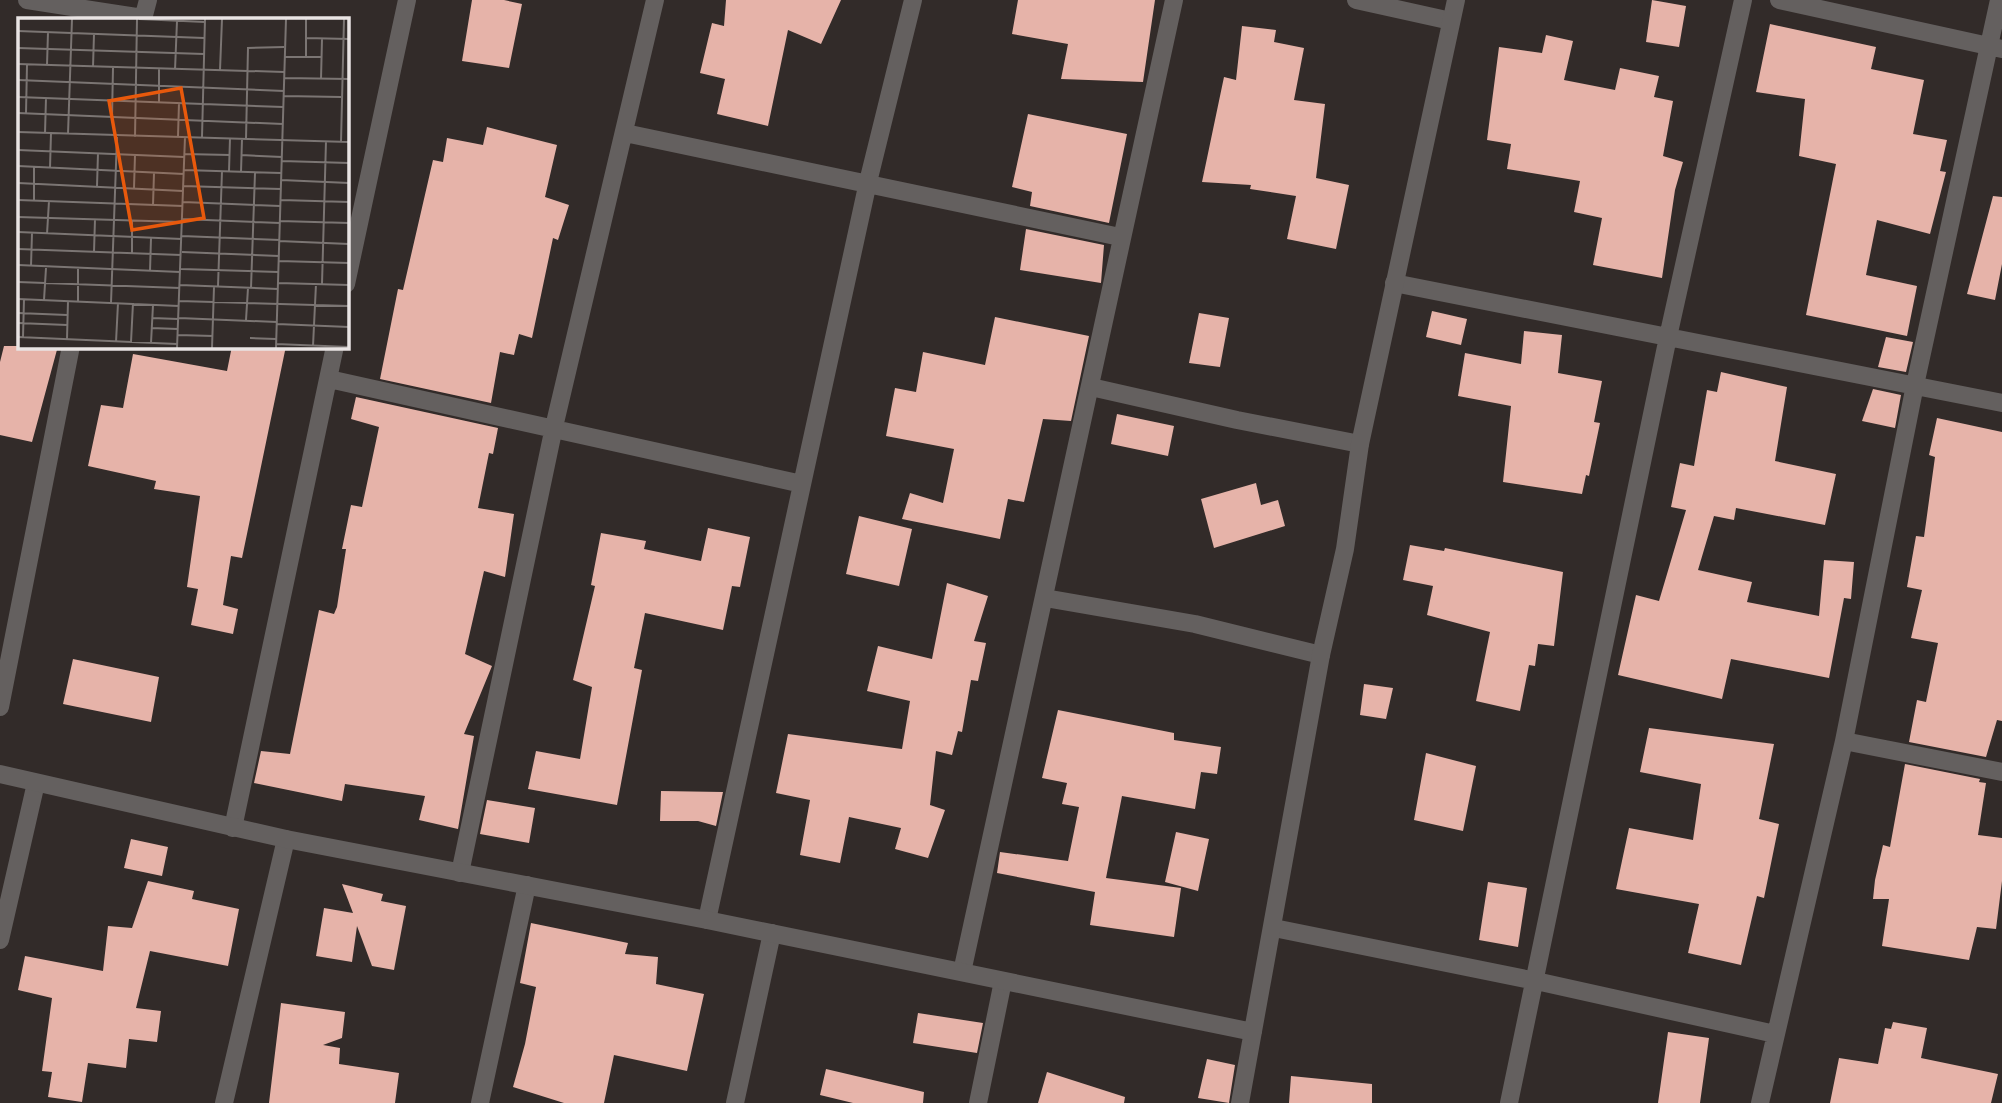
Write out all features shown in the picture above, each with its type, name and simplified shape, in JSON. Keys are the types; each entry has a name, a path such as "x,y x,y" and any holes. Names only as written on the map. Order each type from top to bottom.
{"street":[{"path":"27,0 145,12"},
{"path":"348,275 407,0"},
{"path":"460,873 554,427 655,0"},
{"path":"707,920 868,182 913,0"},
{"path":"962,972 1091,387 1120,237 1174,0"},
{"path":"1356,0 1451,21"},
{"path":"1240,1103 1274,928 1321,655 1345,549 1360,443 1456,0"},
{"path":"1509,1103 1668,337 1743,0"},
{"path":"1779,0 1995,48"},
{"path":"1760,1103 1843,741 1915,385 1995,48 1999,0"},
{"path":"625,133 1120,237"},
{"path":"1394,283 2002,403"},
{"path":"0,707 71,348"},
{"path":"233,828 335,348"},
{"path":"329,379 802,484"},
{"path":"1091,387 1237,420 1360,443"},
{"path":"1045,598 1195,624 1321,655"},
{"path":"1843,741 2002,772"},
{"path":"0,774 286,839 707,920 1253,1032"},
{"path":"0,940 36,783"},
{"path":"224,1103 286,839"},
{"path":"480,1103 527,885"},
{"path":"1274,928 1536,981 1775,1034"},
{"path":"735,1103 772,933"},
{"path":"978,1103 1003,981"}],"building":[{"path":"472,0 504,0 522,4 509,68 462,61"},
{"path":"726,0 841,0 821,44 788,30 768,126 717,114 725,79 700,73 712,23 724,26"},
{"path":"1018,0 1155,0 1143,82 1061,79 1068,44 1012,34"},
{"path":"1652,0 1686,6 1679,47 1646,42"},
{"path":"1770,24 1876,47 1871,69 1924,80 1913,134 1947,140 1940,171 1946,172 1930,234 1877,220 1866,275 1917,286 1907,336 1806,315 1836,164 1799,156 1805,99 1756,92"},
{"path":"1242,26 1276,30 1274,42 1304,48 1294,100 1325,104 1316,178 1349,185 1336,249 1287,239 1296,196 1250,189 1251,185 1202,182 1224,77 1236,80"},
{"path":"1546,35 1573,41 1564,80 1615,90 1620,68 1659,76 1654,97 1673,101 1663,156 1683,162 1675,190 1662,278 1593,265 1602,218 1574,212 1580,181 1507,169 1511,144 1487,140 1499,47 1542,53"},
{"path":"1028,114 1127,134 1109,223 1030,206 1032,192 1012,187"},
{"path":"487,127 557,145 545,197 569,205 558,240 553,238 532,338 519,334 514,355 500,352 491,403 380,379 398,289 403,290 433,160 443,162 447,138 483,145"},
{"path":"1993,196 2002,197 2002,264 1995,300 1967,294"},
{"path":"1026,229 1104,245 1101,283 1020,270"},
{"path":"1432,311 1467,319 1461,345 1426,337"},
{"path":"1199,313 1229,318 1220,367 1189,363"},
{"path":"995,317 1089,336 1071,421 1043,419 1024,502 1008,499 1000,539 902,519 910,493 943,503 954,449 886,436 895,388 916,392 923,352 985,365"},
{"path":"1524,331 1562,335 1558,373 1602,381 1594,422 1600,423 1589,476 1586,475 1582,494 1503,482 1511,406 1458,396 1465,353 1521,364"},
{"path":"1886,337 1913,342 1906,372 1878,367"},
{"path":"4,346 57,348 32,442 0,435 0,362"},
{"path":"232,348 286,348 242,558 231,556 223,605 238,609 233,634 191,625 198,589 187,587 200,496 154,489 156,481 88,466 101,405 123,408 133,354 227,371"},
{"path":"1721,372 1787,387 1775,461 1836,474 1825,525 1736,508 1734,520 1714,516 1698,570 1752,582 1747,602 1819,616 1824,560 1854,562 1851,599 1844,598 1829,678 1731,659 1722,699 1618,675 1636,595 1659,601 1686,510 1671,507 1680,463 1694,466 1707,390 1717,392"},
{"path":"1873,389 1901,395 1895,428 1862,421"},
{"path":"356,397 498,428 493,454 489,453 478,508 514,514 505,577 484,571 465,654 492,666 464,734 474,736 458,829 419,820 425,796 345,784 342,801 254,783 261,751 290,754 319,610 334,614 337,607 346,549 342,549 351,505 362,507 379,427 351,419"},
{"path":"1117,414 1174,426 1168,456 1111,444"},
{"path":"1937,418 2002,432 2002,721 1997,720 1986,757 1909,742 1917,700 1926,702 1938,643 1911,638 1922,590 1907,587 1916,536 1924,537 1935,457 1929,455"},
{"path":"1256,483 1261,505 1278,500 1285,526 1214,548 1201,499"},
{"path":"859,516 912,529 899,586 846,574"},
{"path":"708,528 750,537 740,587 732,586 723,630 645,613 634,668 642,670 617,805 528,789 536,751 580,759 592,687 573,680 595,586 591,585 601,533 646,541 644,549 701,561"},
{"path":"1410,545 1444,551 1445,548 1563,572 1554,646 1538,644 1535,666 1529,665 1520,711 1476,701 1490,632 1427,615 1433,586 1403,580"},
{"path":"947,583 988,596 974,641 986,643 978,681 971,680 962,732 958,731 952,755 936,751 930,805 945,810 928,858 895,849 901,828 849,817 840,863 800,855 810,800 776,793 788,734 902,749 910,701 867,691 878,646 932,659"},
{"path":"73,659 159,677 151,722 63,704"},
{"path":"1364,684 1393,688 1386,719 1360,715"},
{"path":"1058,710 1174,733 1174,740 1221,747 1217,774 1201,772 1195,809 1122,796 1106,878 1181,888 1174,937 1090,925 1095,892 997,873 1000,852 1068,861 1079,807 1062,804 1067,783 1042,778"},
{"path":"1649,728 1774,744 1759,819 1779,824 1764,898 1757,896 1741,965 1688,953 1699,904 1616,889 1629,828 1693,840 1701,784 1640,772"},
{"path":"1426,753 1476,766 1463,831 1414,820"},
{"path":"1905,764 1980,779 1979,782 1986,783 1978,835 2002,838 2002,881 1996,929 1977,927 1969,960 1882,946 1889,899 1873,899 1875,880 1883,845 1890,847"},
{"path":"661,791 723,792 716,826 698,821 660,821"},
{"path":"487,800 535,808 529,843 480,834"},
{"path":"1176,832 1209,839 1198,891 1165,882"},
{"path":"131,839 168,847 162,876 124,868"},
{"path":"148,881 194,891 192,899 239,909 228,966 150,951 136,1008 161,1011 157,1042 129,1039 126,1068 88,1063 82,1102 48,1097 52,1072 42,1071 52,998 18,990 25,956 103,971 108,926 132,928"},
{"path":"1488,882 1527,888 1518,947 1479,940"},
{"path":"342,884 383,894 381,901 406,906 394,970 372,966 357,926 352,962 316,956 324,908 353,913"},
{"path":"531,923 628,943 625,954 658,957 656,984 704,994 687,1071 614,1055 604,1103 564,1103 513,1087 536,987 520,983"},
{"path":"281,1003 345,1012 342,1038 323,1045 340,1048 339,1064 399,1073 395,1103 269,1103"},
{"path":"918,1013 983,1023 977,1053 913,1043"},
{"path":"1893,1022 1927,1028 1921,1058 1998,1074 1991,1103 1830,1103 1839,1058 1878,1064 1885,1028 1891,1029"},
{"path":"1668,1032 1709,1038 1700,1103 1658,1103"},
{"path":"1207,1059 1235,1065 1229,1103 1198,1098"},
{"path":"826,1069 924,1092 923,1103 853,1103 820,1095"},
{"path":"1047,1072 1125,1097 1124,1103 1038,1103"},
{"path":"1291,1076 1372,1084 1372,1103 1289,1103"}]}
